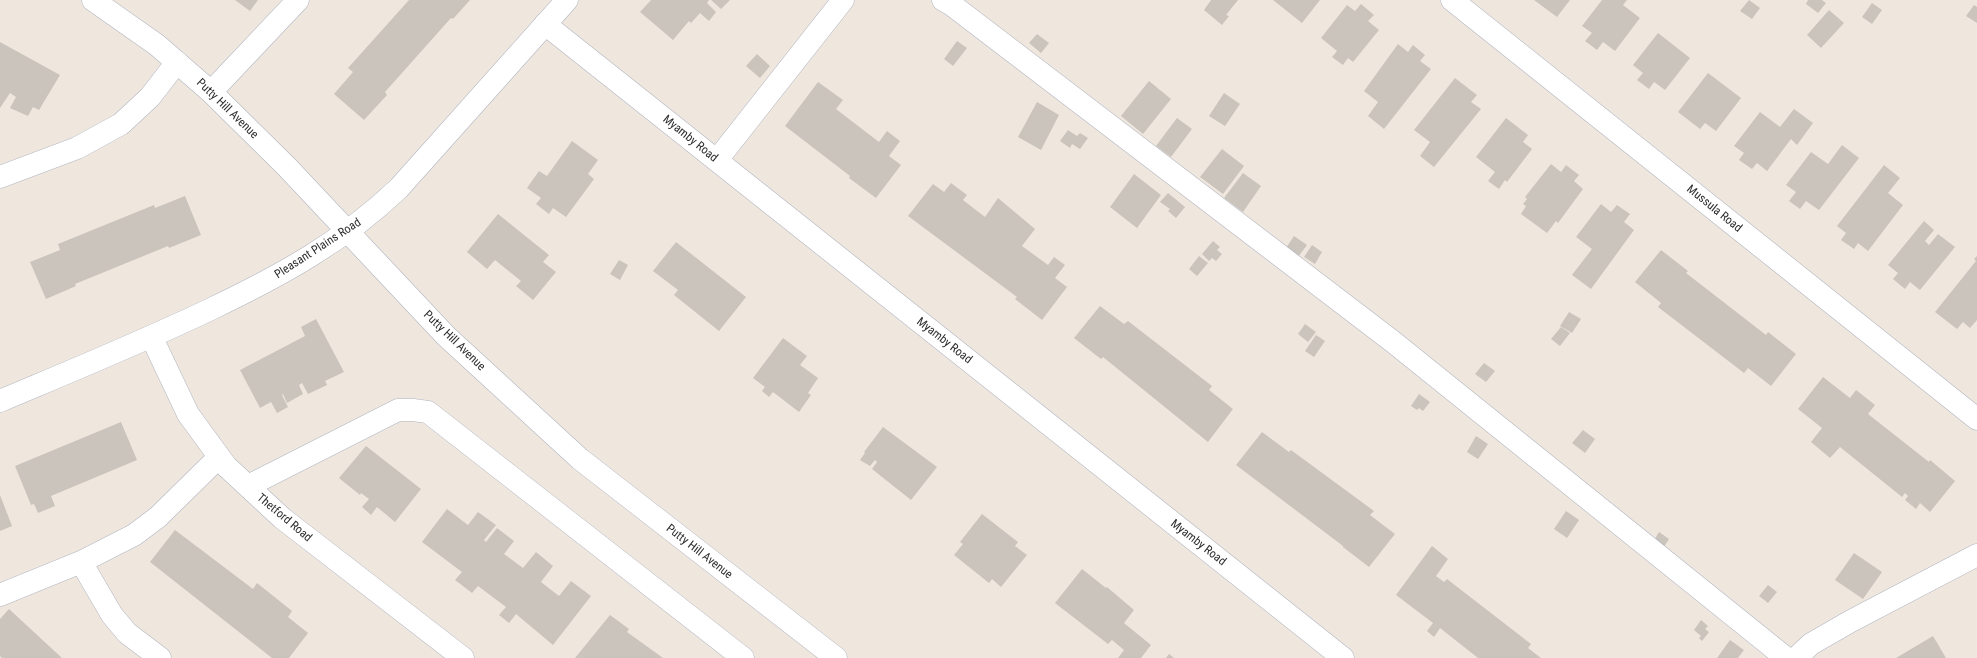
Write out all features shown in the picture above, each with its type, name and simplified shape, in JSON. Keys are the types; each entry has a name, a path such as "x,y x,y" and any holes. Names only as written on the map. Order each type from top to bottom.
{"street":[{"name":"Putty Hill Avenue","path":"93,0 157,45 211,92 287,167 446,336 580,459 836,658"},
{"path":"211,92 298,0"},
{"name":"Pleasant Plains Road","path":"0,401 152,338 260,286 348,232 378,208 399,188 567,0"},
{"path":"717,160 844,0"},
{"path":"943,0 952,5 1392,341 1786,658"},
{"name":"Mussula Road","path":"1452,0 1977,419"},
{"name":"Myamby Road","path":"545,24 1343,658"},
{"path":"0,177 77,148 121,124 150,97 177,62"},
{"name":"Thetford Road","path":"152,338 188,414 226,466 282,518 463,658"},
{"path":"248,486 398,410 428,412 743,658"},
{"path":"0,595 81,562 134,535 158,518 219,457"},
{"path":"1796,658 1811,644 1851,621 1977,555"},
{"path":"81,562 112,615 127,633 160,658"}],"building":[{"path":"235,0 258,0 250,11"},
{"path":"409,0 470,0 453,19 451,18 385,92 387,95 364,120 334,94 353,72 348,68"},
{"path":"651,0 709,0 707,3 716,12 709,21 700,13 691,23 689,21 673,40 640,12"},
{"path":"711,0 730,0 721,9"},
{"path":"1211,0 1238,0 1226,15 1229,16 1222,25 1204,10"},
{"path":"1273,0 1320,0 1302,23"},
{"path":"1534,0 1570,0 1557,17"},
{"path":"1602,0 1627,0 1623,5 1640,18 1615,51 1603,42 1597,50 1585,41 1592,33 1582,26"},
{"path":"1749,0 1760,8 1752,19 1740,11"},
{"path":"1808,0 1822,0 1826,3 1818,13 1806,4"},
{"path":"1872,3 1882,10 1872,24 1862,17"},
{"path":"1361,4 1374,15 1368,21 1379,30 1353,62 1348,58 1343,65 1332,57 1337,51 1321,38 1347,5 1355,11"},
{"path":"1974,5 1977,7 1977,23 1966,16"},
{"path":"1829,10 1844,23 1821,48 1807,35"},
{"path":"1658,33 1690,58 1665,90 1654,82 1649,89 1637,80 1643,73 1633,65"},
{"path":"1037,34 1049,43 1041,53 1029,43"},
{"path":"957,41 967,48 953,66 944,59"},
{"path":"0,42 60,75 39,110 33,107 28,116 10,108 16,97 10,93 0,108"},
{"path":"1398,44 1408,52 1413,45 1425,55 1420,61 1431,69 1384,129 1368,116 1378,102 1364,91"},
{"path":"757,54 770,66 760,78 746,66"},
{"path":"1708,73 1741,98 1716,131 1705,123 1700,129 1678,112"},
{"path":"1455,78 1477,95 1471,102 1481,109 1434,167 1420,156 1430,142 1414,130"},
{"path":"1149,81 1171,99 1143,134 1121,116"},
{"path":"818,82 843,100 836,109 879,142 887,131 900,141 889,156 901,165 876,198 785,126"},
{"path":"1224,93 1240,104 1225,126 1209,116"},
{"path":"1037,102 1059,115 1041,150 1018,137"},
{"path":"1794,109 1813,123 1797,145 1791,139 1767,171 1757,163 1752,169 1739,160 1744,153 1734,146 1760,112 1780,127"},
{"path":"1177,118 1192,129 1171,157 1156,146"},
{"path":"1506,118 1528,135 1523,142 1532,149 1507,182 1505,180 1499,189 1488,181 1495,172 1476,157"},
{"path":"1068,130 1077,136 1080,133 1088,138 1080,149 1072,144 1070,148 1060,141"},
{"path":"572,141 598,160 588,174 594,179 566,217 553,208 549,214 536,204 541,198 527,188 539,171 547,176"},
{"path":"1842,145 1859,158 1819,210 1806,201 1800,209 1789,201 1796,192 1786,185 1811,152 1828,164"},
{"path":"1222,149 1244,166 1223,194 1200,177"},
{"path":"1551,164 1561,172 1566,165 1579,175 1574,181 1583,189 1558,223 1556,221 1547,233 1521,214 1526,206 1523,204 1527,199 1525,197"},
{"path":"1884,165 1900,178 1888,193 1903,205 1868,251 1858,243 1854,249 1841,240 1846,233 1837,226"},
{"path":"1243,173 1261,186 1243,212 1224,198"},
{"path":"1134,174 1161,195 1137,228 1110,207"},
{"path":"951,183 967,195 963,200 985,217 998,198 1035,229 1022,246 1048,265 1054,257 1065,265 1055,278 1067,287 1042,320 1015,299 1017,297 908,216 933,184 944,192"},
{"path":"1168,193 1185,207 1176,218 1168,211 1170,209 1160,202"},
{"path":"185,196 201,235 169,248 168,246 75,284 76,286 46,299 30,262 60,250 58,244 154,205 155,208"},
{"path":"1601,204 1611,212 1617,205 1630,214 1624,222 1634,230 1591,289 1572,275 1592,249 1576,237"},
{"path":"498,214 549,255 543,262 556,272 533,300 516,286 521,281 495,260 487,269 467,252"},
{"path":"1924,221 1934,230 1925,241 1929,245 1938,234 1955,247 1920,290 1910,282 1905,289 1893,279 1898,273 1888,265"},
{"path":"1294,236 1307,245 1298,257 1286,248"},
{"path":"1213,241 1220,247 1217,250 1222,254 1216,261 1212,258 1209,261 1202,254"},
{"path":"676,242 746,297 719,331 674,295 678,290 653,271"},
{"path":"1312,245 1322,252 1315,264 1304,257"},
{"path":"1661,250 1688,271 1686,273 1766,335 1768,332 1796,354 1771,386 1748,368 1744,373 1658,307 1661,303 1635,282"},
{"path":"1199,256 1208,263 1197,276 1189,269"},
{"path":"1977,256 1977,320 1970,328 1963,322 1957,329 1935,312 1976,261 1974,259"},
{"path":"619,260 628,265 620,280 610,274"},
{"path":"1100,306 1124,324 1128,321 1212,386 1209,390 1233,409 1208,442 1103,357 1101,359 1074,338"},
{"path":"1569,312 1581,319 1572,333 1560,326"},
{"path":"316,319 344,372 325,381 327,385 308,394 302,383 299,385 303,394 287,403 283,394 282,395 288,407 277,413 271,402 260,408 240,370 305,336 301,327"},
{"path":"1305,324 1316,332 1308,342 1298,334"},
{"path":"1561,327 1570,333 1560,346 1551,339"},
{"path":"1316,335 1325,341 1314,357 1305,351"},
{"path":"783,338 807,356 800,365 818,378 808,393 811,395 799,412 773,392 769,397 762,391 765,387 753,378"},
{"path":"1484,363 1495,371 1486,382 1475,374"},
{"path":"1823,377 1850,398 1856,390 1875,405 1868,414 1929,462 1930,460 1955,481 1930,512 1920,503 1916,509 1905,500 1908,496 1905,493 1902,497 1840,447 1830,458 1811,442 1822,428 1798,409"},
{"path":"1419,394 1430,402 1423,411 1419,408 1417,410 1411,406"},
{"path":"121,422 137,460 51,496 55,506 38,513 34,504 31,505 15,466"},
{"path":"883,427 937,467 911,500 872,469 877,462 875,460 870,466 860,460 865,453 864,452"},
{"path":"1583,430 1595,439 1585,453 1572,443"},
{"path":"1262,432 1289,452 1291,450 1374,511 1370,515 1395,534 1369,567 1236,465"},
{"path":"1476,436 1488,444 1478,459 1467,452"},
{"path":"366,446 421,489 395,522 377,507 371,515 362,507 369,499 361,493 360,495 339,478"},
{"path":"0,495 12,526 0,531"},
{"path":"447,509 468,525 478,512 496,525 484,540 486,542 497,528 514,541 504,554 523,568 536,552 553,566 541,582 559,596 571,581 591,596 553,645 516,614 509,623 499,615 506,607 478,586 472,593 455,580 462,572 422,542"},
{"path":"1566,511 1579,520 1567,538 1554,529"},
{"path":"982,514 1018,542 1015,546 1027,555 1001,587 992,579 989,583 954,555 963,544 960,542"},
{"path":"175,530 253,589 257,583 292,611 288,617 308,633 289,658 272,658 150,562"},
{"path":"1659,532 1669,539 1662,550 1652,544"},
{"path":"1432,546 1448,559 1436,576 1444,582 1447,579 1531,644 1528,648 1541,658 1478,658 1440,628 1434,637 1427,631 1433,623 1396,595"},
{"path":"1854,553 1882,572 1863,599 1835,580"},
{"path":"1082,569 1106,588 1107,587 1134,610 1124,623 1151,645 1141,658 1118,658 1124,650 1112,640 1108,644 1055,603"},
{"path":"1768,585 1777,592 1768,603 1759,596"},
{"path":"9,609 62,658 2,658 0,656 0,619"},
{"path":"610,615 629,629 627,632 663,658 575,658"},
{"path":"1701,620 1708,626 1705,629 1709,632 1702,641 1699,638 1701,636 1694,630"},
{"path":"1933,636 1946,658 1896,658"},
{"path":"1730,640 1744,650 1738,658 1717,658"},
{"path":"1169,654 1174,658 1166,658"}]}
